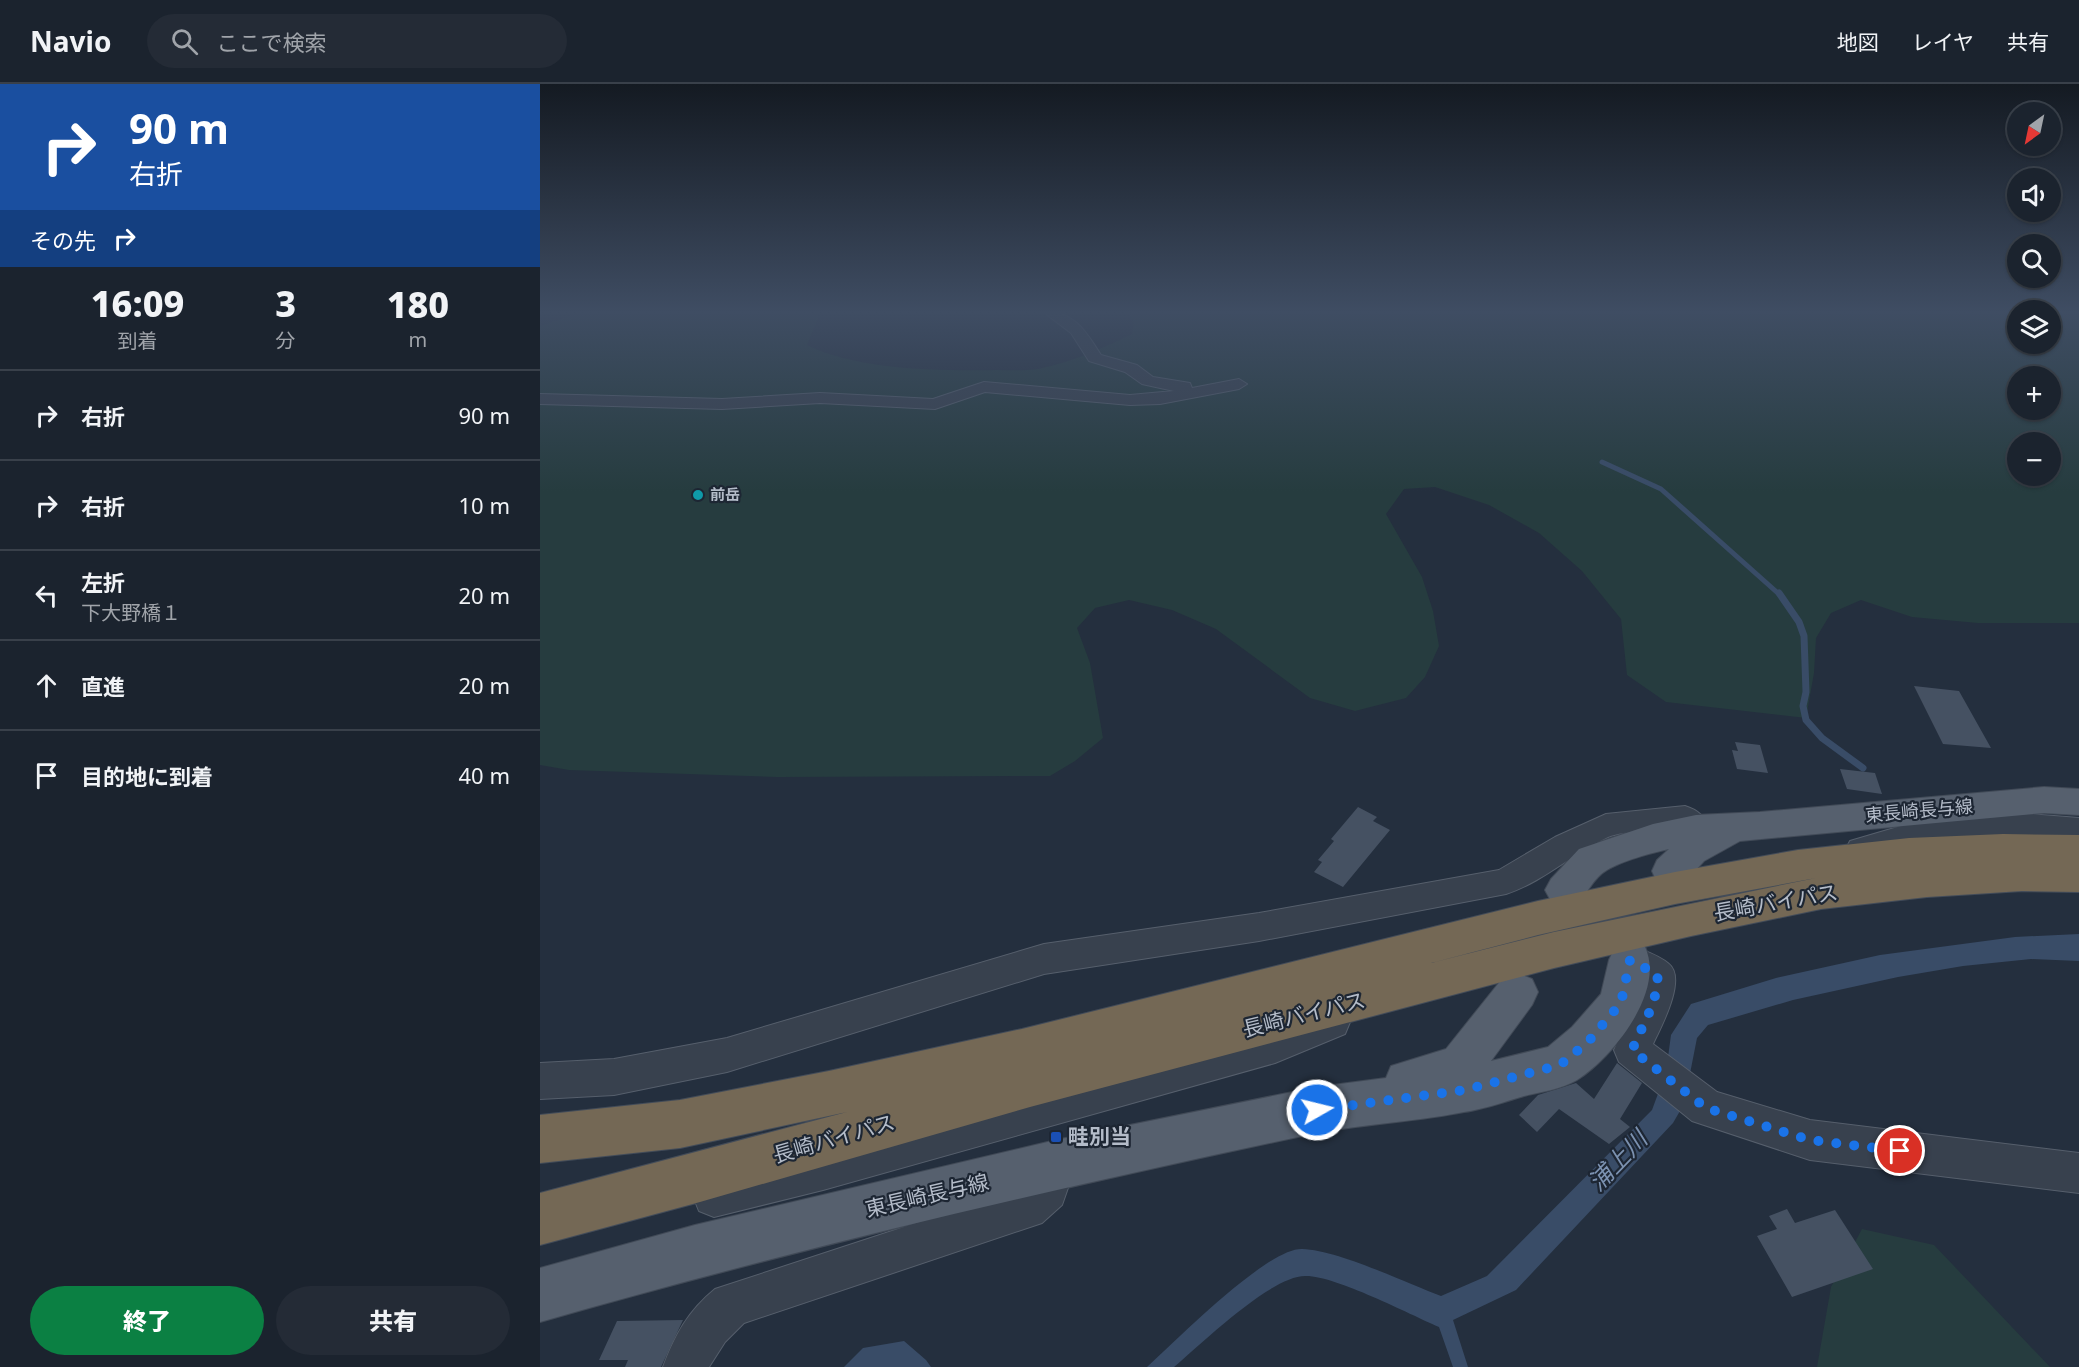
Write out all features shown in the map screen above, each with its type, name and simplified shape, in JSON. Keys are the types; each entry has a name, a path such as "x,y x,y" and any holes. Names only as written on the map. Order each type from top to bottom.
{"highway":[{"name":"長崎バイパス","path":"540,1139 680,1124 830,1094 1022,1050 1538,918 1676,888 1798,865 1909,853 2003,849 2079,850"},
{"name":"長崎バイパス","path":"540,1219 1030,1085 1566,947 1821,893 1927,881 2022,876 2079,877"}],"main road":[{"name":"東長崎長与線","path":"1564,890 1592,860 1653,838 1696,829 1760,826 2044,800 2079,802"},
{"name":"東長崎長与線","path":"1671,871 1691,851 1721,834 1760,826"},
{"name":"東長崎長与線","path":"540,1295 695,1251 1056,1165 1317,1110 1465,1090 1560,1065 1588,1042 1621,1003 1630,960"},
{"name":"東長崎長与線","path":"1317,1110 1460,1066 1517,992"}],"street":[{"path":"540,399 722,404 820,398 922,404 940,402 984,387 1130,400 1160,399 1239,384 1184,387 1147,380 1134,374 1132,371"},
{"path":"540,1081 614,1077 727,1055 1044,959 1259,927 1506,881 1566,845 1606,825 1685,817 1696,829"},
{"path":"1798,865 1925,831 2029,825 2079,829"},
{"path":"1630,960 1658,975 1654,1002 1632,1050 1706,1108 1810,1140 2079,1173"},
{"path":"540,1228 634,1215 823,1170 1275,1046 1413,987"},
{"path":"690,1355 713,1319 731,1305 1027,1208 1041,1201 1053,1182 1056,1165"}],"green space":[{"path":"540,371 2007,371 2007,420 2061,420 2061,371 2079,371 2079,623 1978,623 1912,617 1861,600 1831,613 1816,638 1814,673 1806,718 1666,702 1627,675 1621,619 1582,571 1539,533 1489,505 1435,487 1404,489 1386,514 1422,577 1433,611 1439,646 1425,677 1406,698 1355,711 1310,698 1216,629 1172,610 1129,600 1095,608 1077,628 1090,663 1103,738 1075,761 1050,776 777,777 569,770 540,765"},
{"path":"1862,1229 1934,1245 2050,1367 1817,1367 1831,1287"}],"water":[{"name":"浦上川","path":"2079,934 2079,961 2031,959 1963,966 1898,977 1793,1000 1708,1025 1697,1038 1684,1104 1673,1123 1516,1290 1453,1320 1468,1367 1453,1367 1439,1327 1352,1288 1318,1277 1305,1276 1291,1279 1256,1299 1218,1328 1174,1367 1147,1367 1245,1279 1286,1253 1302,1249 1334,1255 1441,1296 1487,1276 1652,1110 1666,1072 1671,1035 1691,1004 1776,978 1880,955 2015,937"},
{"path":"904,1341 931,1367 844,1367 863,1348"}],"building":[{"path":"1914,686 1959,691 1991,748 1943,744"},
{"path":"1735,742 1760,745 1768,773 1737,769 1732,750 1738,751"},
{"path":"1840,769 1875,773 1882,794 1847,789"},
{"path":"1358,807 1377,817 1373,821 1390,830 1343,887 1314,872 1322,862 1318,860 1334,841 1331,839"},
{"path":"1617,1063 1642,1083 1620,1119 1630,1127 1609,1144 1559,1109 1537,1132 1519,1115 1538,1095 1576,1083 1594,1099"},
{"path":"1787,1209 1795,1223 1835,1210 1873,1269 1792,1297 1757,1236 1777,1229 1769,1216"},
{"path":"683,1320 661,1367 625,1367 628,1360 599,1360 617,1321"}],"waterway":[{"path":"1602,462 1661,489 1780,595"},
{"path":"1779,593 1799,622 1804,636 1806,692 1803,706 1806,720 1822,738 1863,768"}],"place":[{"name":"前岳","path":"698,495"},
{"name":"畦別当","path":"1056,1137"}],"route":[{"path":"1317,1110 1465,1090 1560,1065 1588,1042 1621,1003 1630,960 1658,975 1654,1002 1632,1050 1706,1108 1810,1140 1900,1151"}]}
